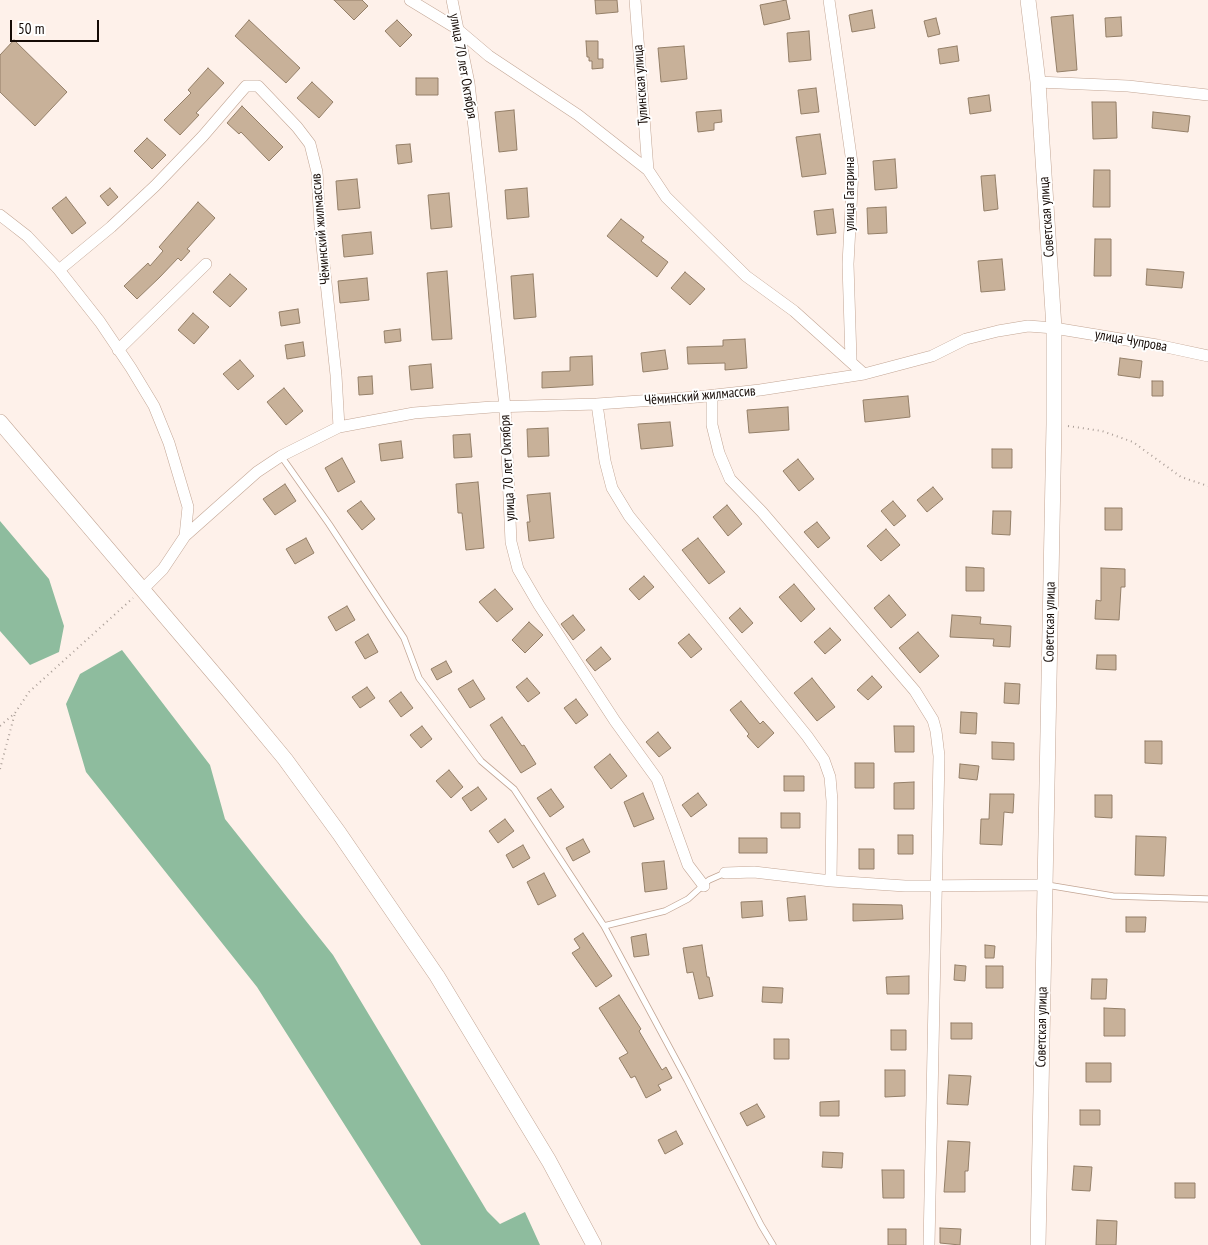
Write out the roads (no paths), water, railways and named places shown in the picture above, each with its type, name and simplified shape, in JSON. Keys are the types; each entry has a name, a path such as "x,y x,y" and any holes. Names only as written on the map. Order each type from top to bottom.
{"main road":[{"name":"Советская улица","path":"1028,0 1038,82 1054,328 1054,424 1038,1245"},
{"path":"0,422 143,589 284,759 339,833 448,993 549,1161 594,1245"}],"street":[{"path":"410,0 456,28 489,56 578,116 648,170 666,198 746,276 794,311 864,374"},
{"name":"улица 70 лет Октября","path":"452,0 456,28 469,83 505,407 511,542 518,569 539,605 615,721 657,779 688,865 704,886"},
{"name":"Тулинская улица","path":"635,0 648,170"},
{"name":"улица Гагарина","path":"829,0 853,170 848,264 850,360"},
{"path":"1038,82 1128,86 1208,95"},
{"name":"Чёминский жилмассив","path":"59,270 111,227 155,186 203,136 246,86 258,86 297,127 310,144 317,172 320,227 336,375 339,427"},
{"name":"Чёминский жилмассив","path":"0,215 27,236 59,270 118,350 154,406 169,443 188,507 185,536"},
{"path":"118,350 206,264"},
{"name":"Чёминский жилмассив","path":"143,589 163,569 185,536 257,472 281,456 339,427 414,414 505,407 597,404 712,396 864,374 932,356 966,339 998,331 1028,326 1054,328"},
{"name":"улица Чупрова","path":"1054,328 1157,344 1208,356"},
{"path":"712,396 712,425 719,453 730,480 762,512 916,691 932,720 936,732 939,756 929,1245"},
{"path":"597,404 605,461 612,488 629,516 807,736 824,760 830,777 832,801 831,881"},
{"path":"725,873 754,872 831,881 905,886 1045,885"}],"lane":[{"path":"281,456 329,524 404,638 419,678 481,761 514,789 604,926 773,1245"},
{"path":"604,926 665,911 688,898 709,880 725,873"},
{"path":"1045,885 1113,896 1208,900"}]}
